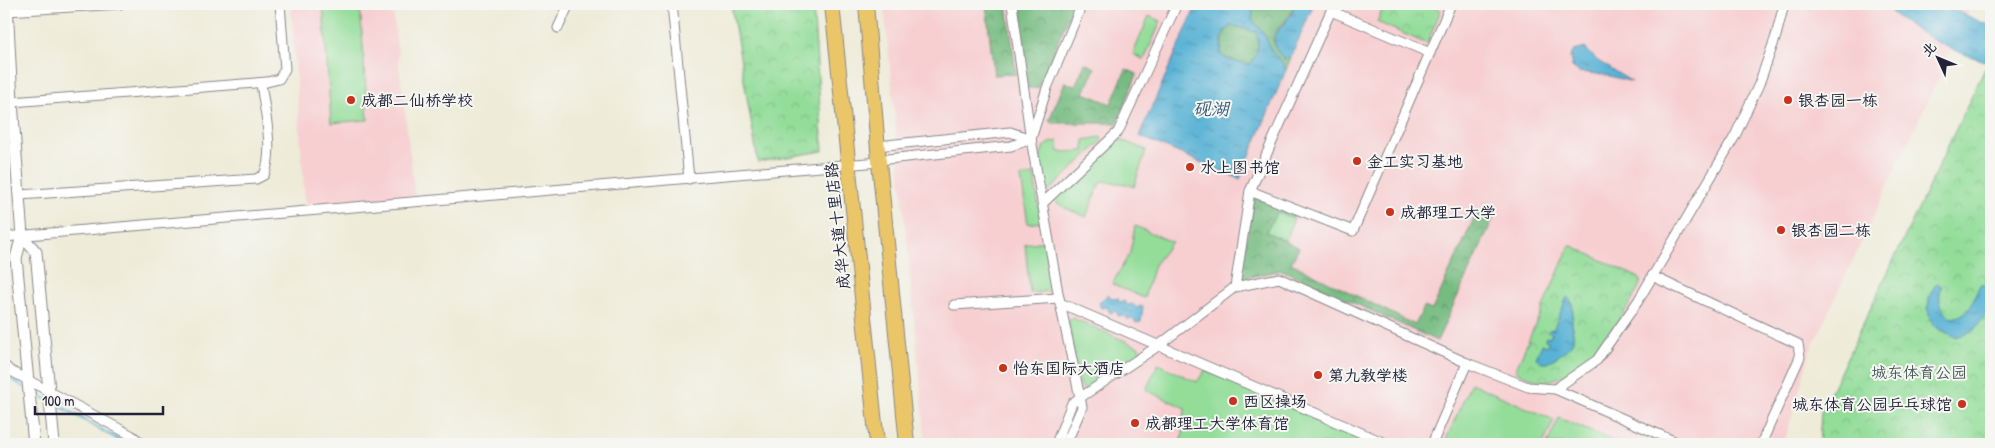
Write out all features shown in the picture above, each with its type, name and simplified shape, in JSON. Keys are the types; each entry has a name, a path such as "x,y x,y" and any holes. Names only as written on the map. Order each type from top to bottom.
{"main road":[{"name":"成华大道十里店路","path":"832,4 877,444"},
{"path":"866,4 878,156 907,444"}],"street":[{"path":"34,444 16,258 22,236 7,8 120,4"},
{"path":"12,102 261,83 279,79 285,69 280,4"},
{"path":"558,28 569,4"},
{"path":"674,4 690,179"},
{"path":"1012,4 1031,139 1059,300 1082,407 1066,444"},
{"path":"1031,139 1047,88 1082,4"},
{"path":"1043,203 1118,132 1177,4"},
{"path":"1250,191 1353,231 1451,4"},
{"path":"1555,389 1597,360 1633,308 1735,136 1759,84 1776,36 1784,4"},
{"path":"1235,287 1250,191 1332,7 1430,53"},
{"path":"19,195 256,179 264,175 269,165 261,83"},
{"path":"4,237 848,165 878,156 1010,132 1031,139"},
{"path":"878,156 1011,146 1031,139"},
{"path":"22,236 36,252 53,442 39,444"},
{"path":"1652,276 1798,344 1800,357 1761,444"},
{"path":"1056,444 1072,403 1080,400 1158,346 1235,287 1279,278 1467,363 1528,387 1555,389 1680,444"},
{"path":"954,305 1059,300 1158,346 1387,444"},
{"path":"1432,444 1467,363"},
{"path":"4,365 28,386 49,398 131,435 143,444"}],"shaded area":[{"name":"成都二仙桥学校","path":"291,4 392,4 415,197 305,205"},
{"name":"成都理工大学","path":"884,4 1973,4 1810,352 1784,444 926,444"}],"green space":[{"path":"323,4 360,4 368,120 331,123"},
{"path":"731,4 813,4 823,151 758,162"},
{"path":"986,4 1007,4 1016,74 994,75"},
{"path":"1015,4 1074,4 1038,88 1028,88"},
{"path":"1251,4 1294,4 1290,15 1278,30 1274,40 1275,46 1284,59 1291,57 1286,70 1282,62 1272,52 1263,32 1252,20 1253,11"},
{"path":"1385,4 1426,4 1441,10 1427,44 1377,22"},
{"path":"1149,16 1161,21 1144,60 1133,54"},
{"path":"1232,25 1256,32 1258,40 1257,50 1254,59 1248,65 1222,57 1220,54 1224,34 1228,27"},
{"name":"城东体育公园","path":"1991,56 1991,444 1819,444 1821,412"},
{"path":"1085,63 1095,68 1084,93 1111,104 1126,69 1137,74 1117,123 1052,123 1049,120 1065,82 1075,86"},
{"path":"1101,137 1102,141 1051,189 1048,191 1045,188 1041,159 1045,147 1050,143 1058,141 1059,152 1084,151 1084,140"},
{"path":"1119,139 1146,150 1134,187 1127,184 1101,181 1086,217 1064,208 1054,199"},
{"path":"1034,175 1041,222 1028,224 1021,177"},
{"path":"1254,196 1295,213 1294,218 1277,212 1266,232 1299,248 1291,263 1415,325 1424,307 1432,310 1477,212 1494,217 1437,341 1282,270 1240,279"},
{"path":"1277,212 1294,218 1286,241 1266,232"},
{"path":"1135,226 1172,242 1154,265 1144,298 1112,284 1130,253"},
{"path":"1045,241 1051,291 1030,293 1025,244"},
{"path":"1570,245 1639,278 1641,281 1615,326 1587,357 1572,370 1558,378 1544,381 1537,380 1515,371"},
{"path":"1073,318 1139,347 1141,353 1088,390 1080,387 1068,321"},
{"name":"西区操场","path":"1158,364 1197,382 1205,370 1374,444 1179,444 1183,434 1185,408 1146,390"},
{"path":"1471,383 1554,420 1543,444 1444,444"},
{"path":"1559,418 1620,444 1547,444"}],"water":[{"name":"砚湖","path":"1197,4 1217,8 1229,4 1251,4 1253,11 1252,20 1263,32 1272,52 1282,62 1286,70 1240,179 1139,136","holes":["1232,25 1256,32 1258,40 1257,50 1254,59 1248,65 1227,59 1220,54 1224,34 1228,27"]},
{"path":"1294,4 1314,4 1291,57 1284,59 1275,48 1274,36 1292,14"},
{"path":"1882,4 1942,4 1991,25 1991,63 1961,53 1933,40 1907,24"},
{"path":"1585,48 1598,61 1632,82 1606,75 1579,72 1572,67 1570,57 1574,51"},
{"path":"1937,283 1941,286 1940,300 1942,308 1951,318 1958,317 1967,311 1980,285 1991,285 1991,309 1972,332 1955,337 1934,325 1929,314 1928,303 1931,292"},
{"path":"1108,294 1113,299 1118,298 1119,302 1124,301 1127,305 1133,304 1137,308 1143,307 1141,322 1136,323 1133,319 1126,319 1124,315 1118,316 1116,311 1110,313 1107,307 1101,308 1099,303"},
{"path":"1567,297 1573,305 1573,341 1562,353 1547,363 1543,363 1536,358 1542,344 1547,346 1549,342 1545,340 1546,337 1549,338 1552,333 1548,331 1550,329 1553,330"}],"waterway":[{"path":"4,375 24,387"},
{"path":"33,392 46,399"},
{"path":"53,402 126,444"}],"place":[{"name":"成都二仙桥学校","path":"351,100"},
{"name":"银杏园一栋","path":"1788,100"},
{"name":"金工实习基地","path":"1357,161"},
{"name":"水上图书馆","path":"1190,167"},
{"name":"成都理工大学","path":"1390,212"},
{"name":"银杏园二栋","path":"1781,230"},
{"name":"怡东国际大酒店","path":"1003,368"},
{"name":"第九教学楼","path":"1318,375"},
{"name":"西区操场","path":"1233,401"},
{"name":"城东体育公园乒乓球馆","path":"1962,404"},
{"name":"成都理工大学体育馆","path":"1135,423"}]}
